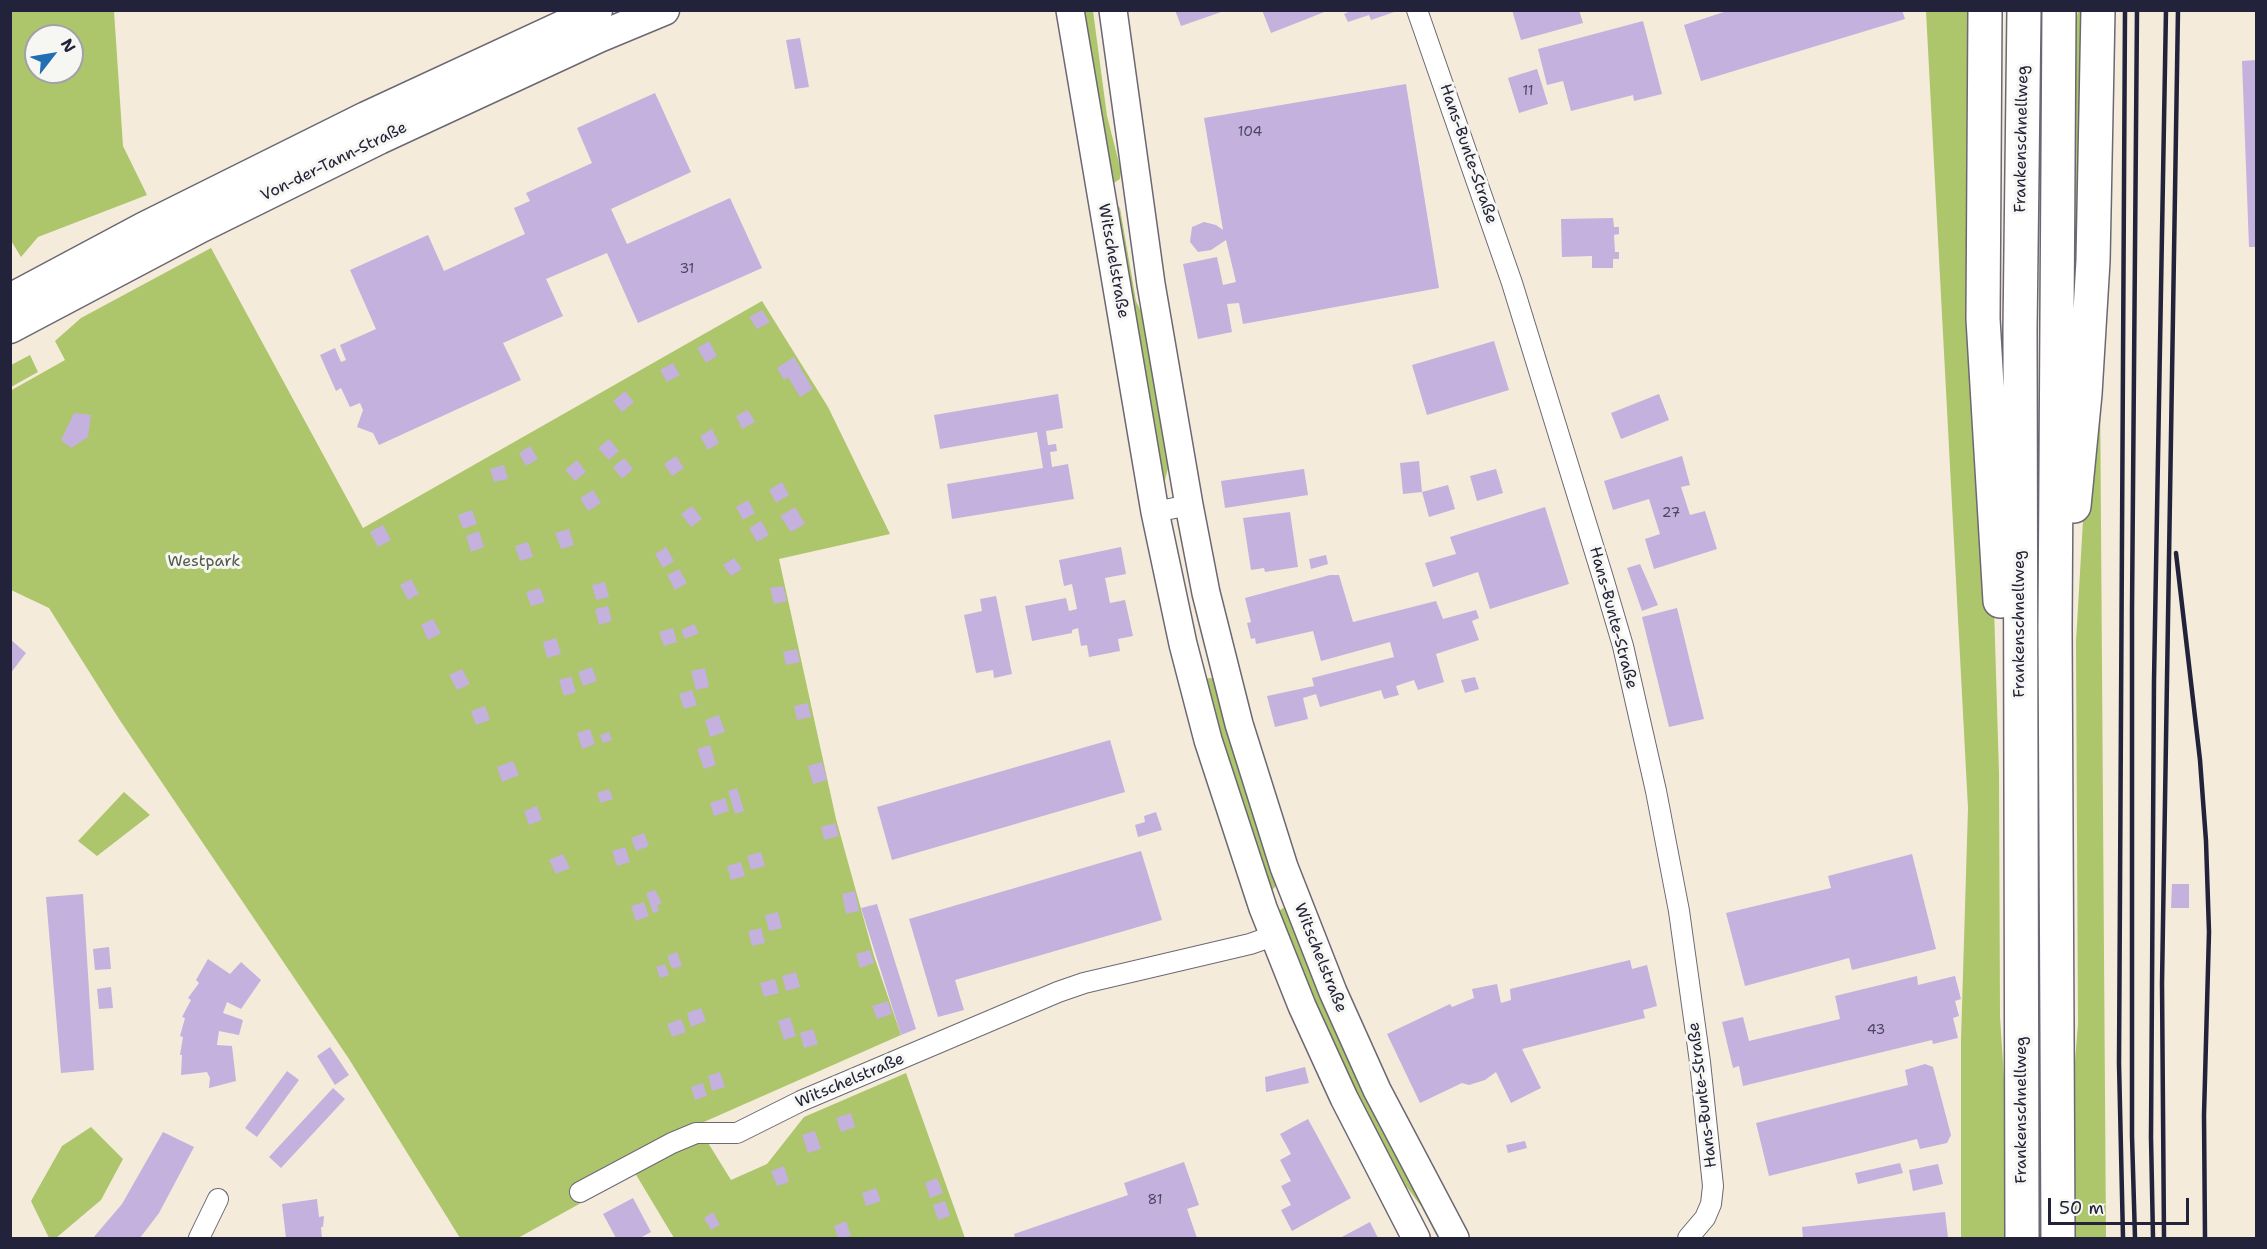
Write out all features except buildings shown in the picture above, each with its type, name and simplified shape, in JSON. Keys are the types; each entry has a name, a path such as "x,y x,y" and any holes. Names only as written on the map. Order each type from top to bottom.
{"highway":[{"path":"1985,10 1985,370 2001,611 2003,691 2020,760"},
{"name":"Frankenschnellweg","path":"2022,1239 2020,330 2024,10"},
{"path":"2058,1239 2055,627 2059,10"},
{"path":"2055,627 2076,489 2085,394 2096,172 2098,10"}],"main road":[{"name":"Von-der-Tann-Straße","path":"10,299 143,228 366,117 597,10"},
{"name":"Von-der-Tann-Straße","path":"10,328 190,233 380,139 599,37 664,10"}],"street":[{"name":"Witschelstraße","path":"1070,10 1155,512 1190,671 1224,791 1274,936 1337,1083 1416,1239"},
{"name":"Witschelstraße","path":"1113,10 1138,195 1189,505 1222,663 1258,788 1303,920 1377,1090 1455,1239"},
{"name":"Hans-Bunte-Straße","path":"1417,10 1512,283 1599,567 1623,646 1656,791 1679,911 1701,1069 1713,1186 1711,1204 1705,1218 1688,1239"},
{"path":"1102,199 1138,195"},
{"path":"1155,512 1189,505"},
{"path":"1190,671 1222,663"},
{"name":"Witschelstraße","path":"580,1192 672,1143 696,1133 737,1133 801,1101 1084,982 1250,944 1274,936"},
{"path":"200,1239 218,1198"}],"green space":[{"path":"2081,10 2081,112 2073,400 2068,68 2078,11"},
{"path":"10,11 114,11 123,146 147,195 38,237 21,257 10,239"},
{"path":"1079,11 1093,11 1107,116 1121,171 1120,179 1112,184"},
{"path":"1926,11 1976,11 1999,773 2000,1017 2010,1170 2010,1238 1961,1238 1961,1040 1968,808"},
{"path":"1117,205 1120,208 1136,301 1146,322 1168,452 1168,468 1164,484 1113,207"},
{"name":"Westpark","path":"211,248 363,528 762,301 828,407 890,534 779,559 836,819 874,956 901,1035 697,1125 731,1180 767,1164 804,1117 906,1073 965,1238 674,1238 635,1173 518,1238 460,1238 349,1059 119,719 49,608 11,590 10,391 65,360 55,341 81,318"},
{"path":"30,355 38,372 11,387 11,365"},
{"path":"2100,384 2106,1238 2068,1238 2071,1110 2078,1024 2076,642 2084,503"},
{"path":"1204,679 1215,679 1279,883 1270,892 1266,892"},
{"path":"124,792 150,815 97,856 78,841"},
{"path":"1285,907 1443,1238 1438,1238 1421,1206 1384,1157 1275,913"},
{"path":"91,1127 123,1159 101,1200 56,1238 49,1238 31,1201 62,1146"}],"railway":[{"path":"2123,1238 2119,1063 2125,10"},
{"path":"2135,1238 2132,1136 2132,608 2137,10"},
{"path":"2153,1238 2151,1137 2154,680 2166,10"},
{"path":"2164,1238 2162,983 2178,10"},
{"path":"2176,553 2200,760 2206,841 2209,932 2204,1115 2205,1238"}]}
